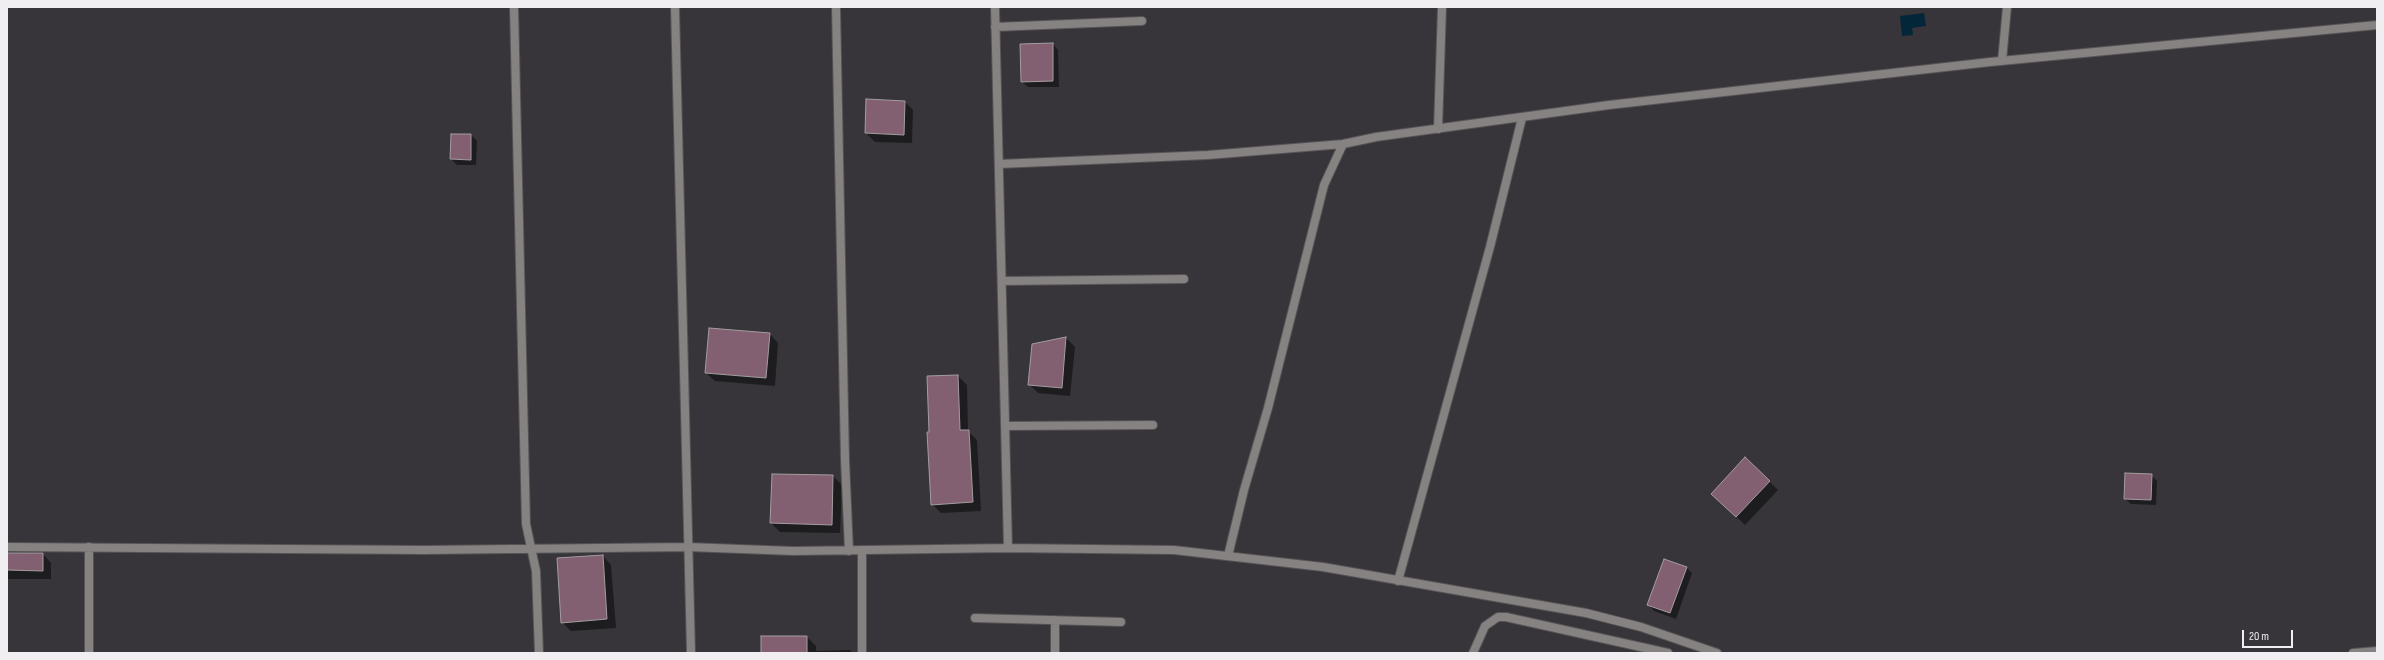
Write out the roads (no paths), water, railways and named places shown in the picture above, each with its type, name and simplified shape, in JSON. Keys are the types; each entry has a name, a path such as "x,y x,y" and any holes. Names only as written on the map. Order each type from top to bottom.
{"street":[{"path":"514,7 526,524 533,550 538,587 539,653"},
{"path":"675,7 691,653"},
{"path":"836,7 845,452 849,551"},
{"path":"995,7 1008,548"},
{"path":"1438,129 1442,7"},
{"path":"2002,61 2008,7"},
{"path":"996,27 1142,20"},
{"path":"999,164 1208,155 1343,144 1438,129 1609,106 2002,61 2377,25"},
{"path":"1398,581 1490,247 1522,118"},
{"path":"1228,556 1244,490 1268,408 1324,185 1343,144"},
{"path":"1002,281 1184,279"},
{"path":"1005,426 1154,425"},
{"path":"7,547 533,550 688,546 849,551 1008,548 1174,550 1323,567 1586,613 1641,627 1717,653"},
{"path":"89,547 89,653"},
{"path":"862,551 862,653"},
{"path":"1473,653 1485,626 1498,617 1506,616 1668,653"},
{"path":"975,618 1121,622"},
{"path":"1055,653 1056,620"},
{"path":"2353,653 2377,651"}],"water":[{"path":"1924,13 1926,26 1912,28 1913,35 1902,36 1900,16"}]}
